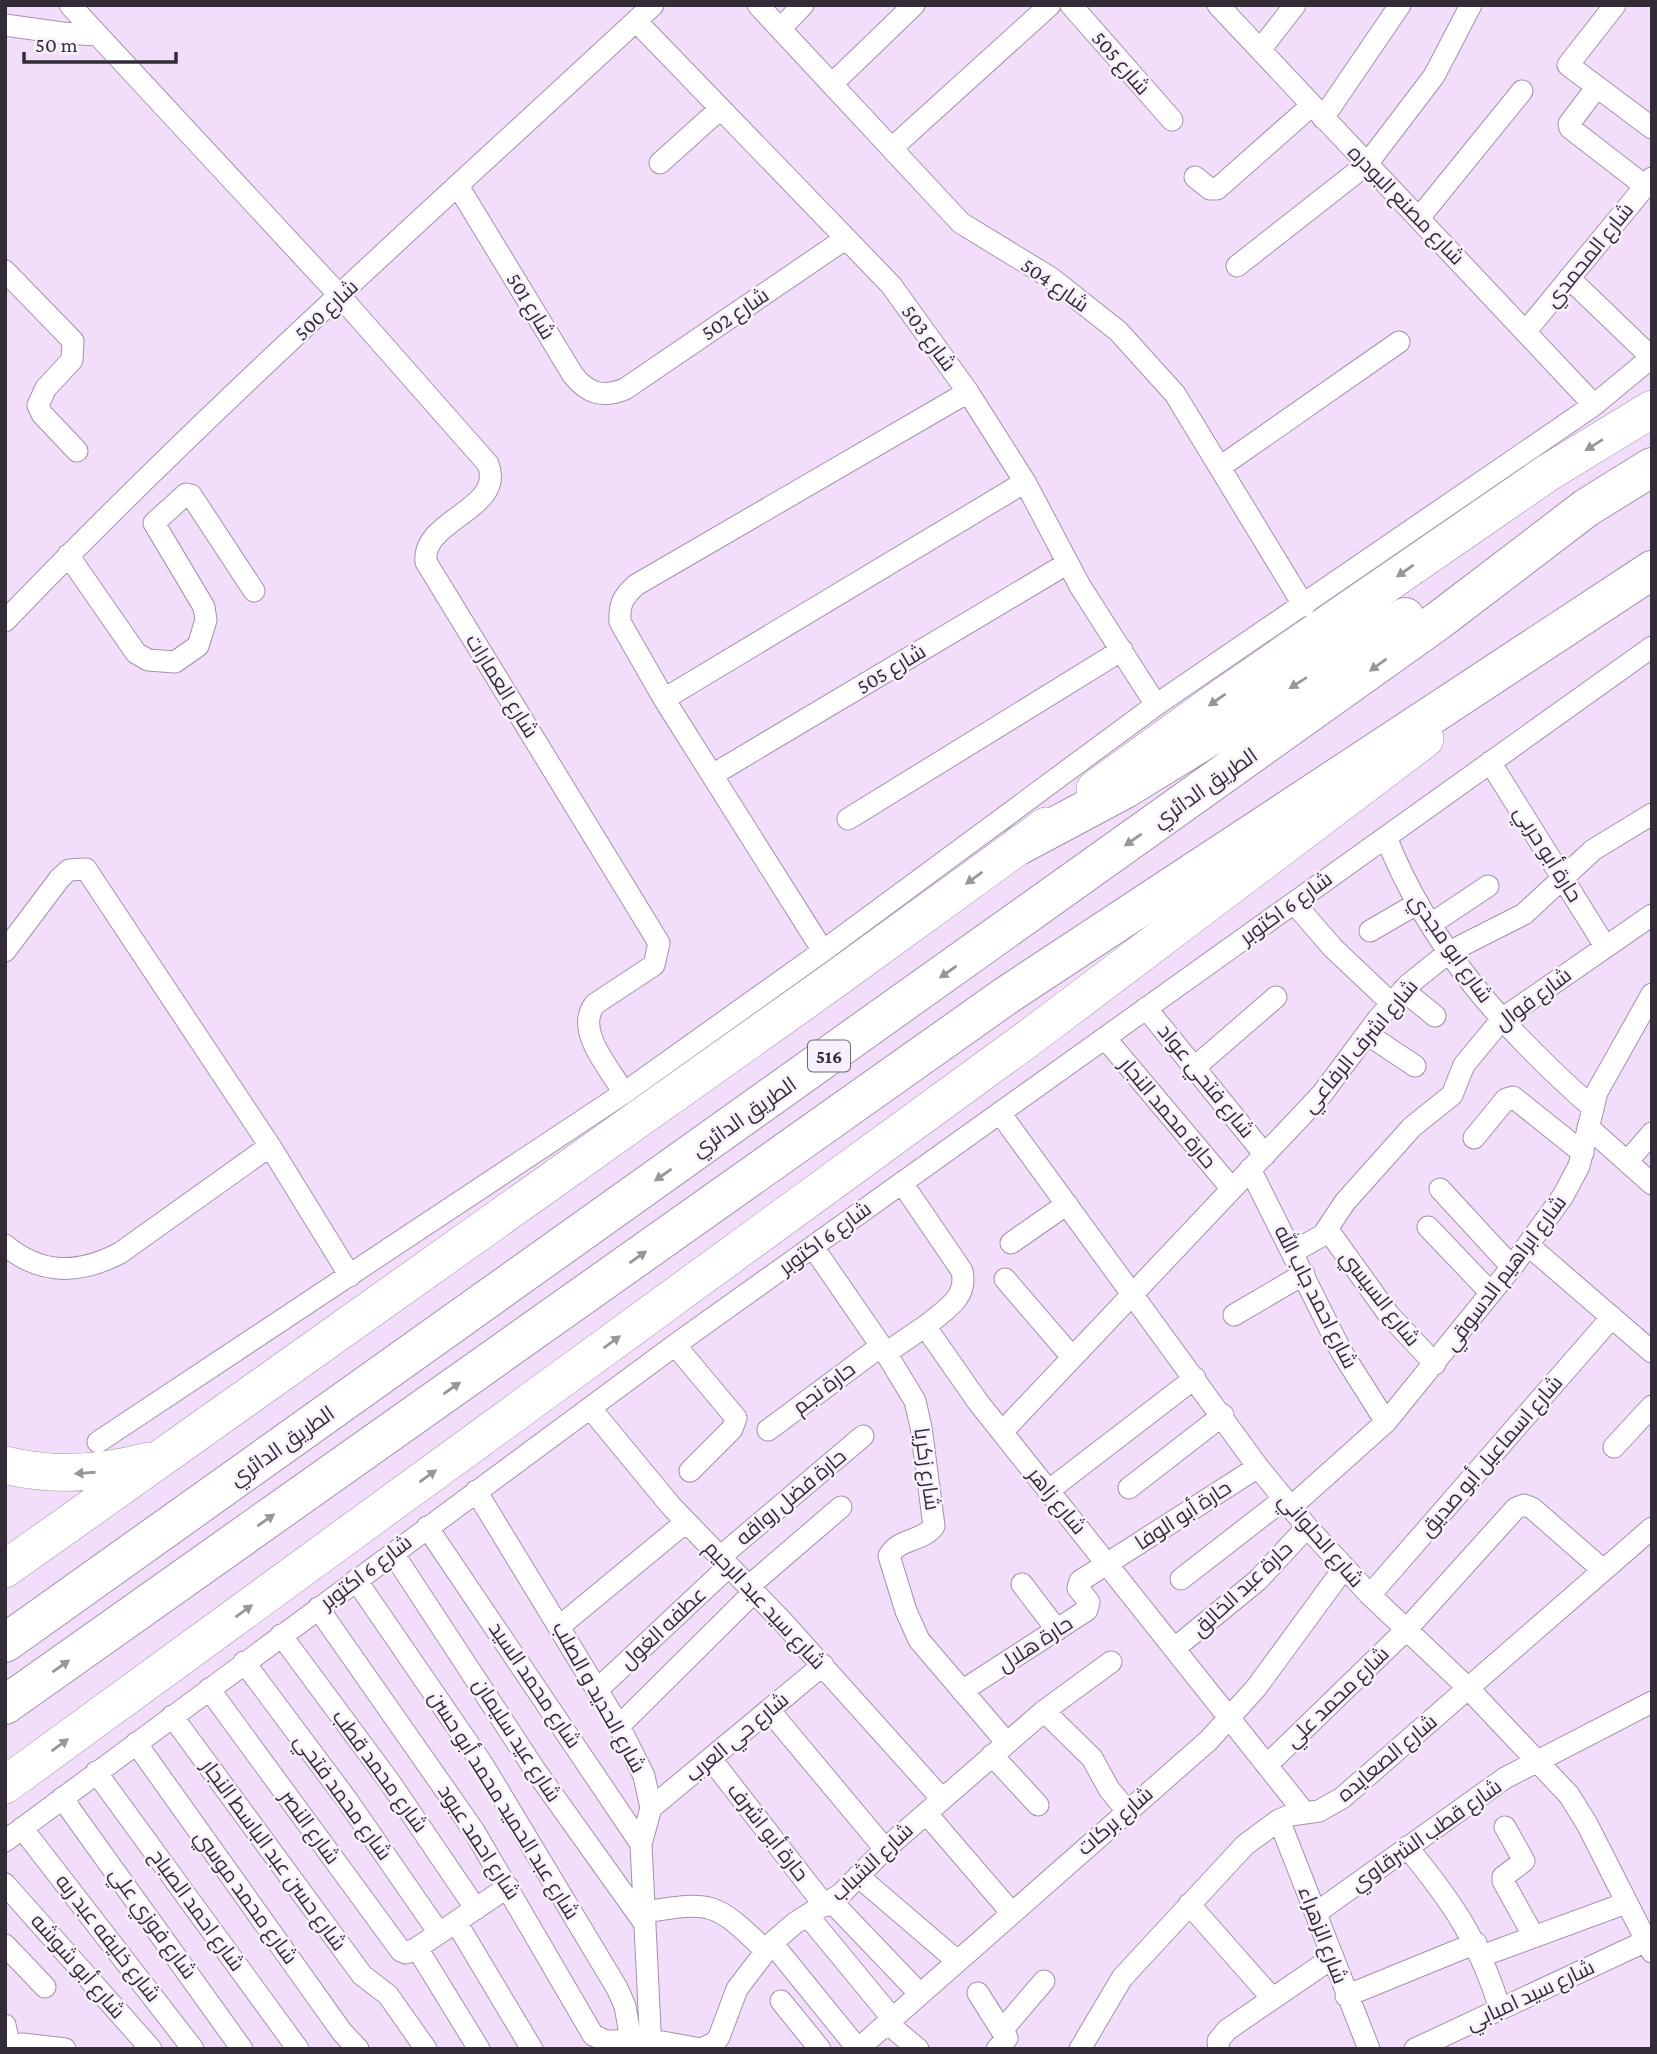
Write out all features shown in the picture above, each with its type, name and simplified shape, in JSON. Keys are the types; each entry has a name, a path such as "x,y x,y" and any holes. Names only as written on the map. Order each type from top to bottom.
{"highway":[{"path":"14,1557 175,1450 1020,845 1211,705 1549,472 1652,409"},
{"name":"الطريق الدائري","path":"5,1643 1427,629 1586,508 1652,467"},
{"path":"1020,845 1125,789 1586,508"},
{"path":"5,1785 1037,1032 1643,576"},
{"name":"516","path":"5,1705 1007,995 1643,576"},
{"path":"5,1465 44,1472 97,1472 124,1467 175,1450"}],"street":[{"path":"70,5 340,296"},
{"name":"شارع 500","path":"5,621 68,555 340,296 653,5"},
{"name":"شارع 504","path":"758,5 961,223 1051,278 1118,331 1175,394 1304,606"},
{"path":"780,29 803,5"},
{"path":"832,84 914,5"},
{"path":"892,148 1050,5"},
{"name":"شارع 505","path":"1071,5 1172,120"},
{"name":"شارع مصنع البودره","path":"1217,5 1594,405"},
{"path":"1260,50 1295,5"},
{"path":"1195,177 1209,189 1217,189 1317,112 1400,5"},
{"path":"1237,266 1367,164 1434,76 1471,5"},
{"path":"1615,5 1568,64 1570,69 1652,128"},
{"name":"شارع 503","path":"636,21 891,285 968,391 1025,482 1068,563 1156,705"},
{"path":"5,25 62,33 97,34"},
{"path":"1596,88 1570,128 1648,182"},
{"path":"1419,218 1522,91"},
{"path":"660,163 720,108"},
{"name":"شارع المحمدي","path":"1526,331 1648,182"},
{"name":"شارع 501","path":"458,186 583,387 596,394 611,395 625,389"},
{"name":"شارع 502","path":"625,389 845,239"},
{"path":"5,271 73,341 72,360 46,388 38,405 41,414 77,451"},
{"path":"98,1442 624,1093 823,951 1156,705 1594,405 1652,357 1569,278"},
{"name":"شارع العمارات","path":"340,296 488,464 491,480 484,494 429,544 426,562 659,943 654,965 595,1004 589,1012 588,1032 624,1093"},
{"path":"1220,467 1399,342"},
{"path":"823,951 664,699 620,622 624,596 636,585 968,391"},
{"path":"664,699 1025,482"},
{"path":"68,555 136,653 161,663 175,662 198,646 206,620 204,607 154,523 186,494 191,495 254,591"},
{"name":"شارع 505","path":"713,774 1068,563"},
{"name":"شارع 6 اكتوبر","path":"14,1834 676,1345 1652,647"},
{"path":"848,818 1122,650"},
{"name":"حارة أبو حربي","path":"1490,762 1605,946"},
{"name":"شارع اشرف الرفاعي","path":"1002,1433 1131,1292 1338,1075 1397,997 1449,952 1511,922 1593,850 1652,814"},
{"name":"شارع ابو مجدي","path":"1386,837 1418,903 1449,952 1502,1019 1627,1162 1652,1184"},
{"path":"5,951 60,878 69,870 86,869 270,1146 350,1276"},
{"path":"1431,924 1488,886"},
{"path":"1294,903 1333,948 1397,997 1435,1016"},
{"path":"1370,931 1418,903"},
{"name":"شارع فوال","path":"1293,1252 1328,1230 1345,1202 1412,1127 1452,1095 1464,1066 1502,1019 1652,915"},
{"name":"شارع ابراهيم الدسوقي","path":"1181,1579 1288,1503 1386,1422 1435,1364 1512,1267 1574,1180 1590,1117 1606,1073 1652,994"},
{"path":"1195,1067 1276,997"},
{"name":"شارع فتحي عواد","path":"1146,1008 1195,1067 1257,1162"},
{"path":"1367,1034 1415,1066"},
{"name":"حارة محمد النجار","path":"1105,1038 1232,1189"},
{"path":"1474,1138 1506,1099 1513,1097 1583,1153"},
{"name":"شارع الحلواني","path":"1000,1113 1223,1415 1258,1467 1307,1527 1370,1595 1468,1688 1569,1795 1587,1824 1649,1946"},
{"path":"1627,1162 1652,1133"},
{"path":"5,1245 17,1255 43,1265 66,1270 93,1267 120,1253 270,1146"},
{"name":"شارع احمد جاب الله","path":"1257,1162 1293,1252 1341,1351 1386,1422"},
{"path":"902,1183 962,1271 961,1295 927,1325"},
{"path":"1440,1189 1512,1267"},
{"path":"1011,1243 1067,1204"},
{"path":"1428,1227 1491,1293"},
{"name":"شارع السيسي","path":"1328,1230 1389,1315 1435,1364"},
{"path":"1528,1245 1652,1352"},
{"name":"شارع زكريا","path":"813,1247 909,1388 919,1414 934,1518 931,1531 898,1545 892,1551 889,1563 919,1640 962,1691 1038,1805"},
{"path":"1234,1315 1304,1274"},
{"path":"1005,1279 1072,1357"},
{"name":"شارع اسماعيل أبو صديق","path":"1370,1595 1612,1317"},
{"name":"حارة نجم","path":"768,1430 883,1349 927,1325"},
{"name":"شارع زاهر","path":"927,1325 955,1371 1002,1433 1304,1812"},
{"path":"676,1345 736,1418 732,1429 690,1471"},
{"path":"1048,1491 1195,1378"},
{"path":"1614,1447 1652,1406"},
{"name":"شارع سيد عبد الرحيم","path":"591,1409 686,1522 823,1665 942,1799"},
{"path":"1129,1488 1223,1415"},
{"name":"حارة فضل رواقه","path":"724,1562 863,1436"},
{"name":"حارة أبو الوفا","path":"1108,1563 1258,1467"},
{"name":"شارع الحديد و الصلب","path":"476,1491 620,1726 644,1776 651,1808 641,1844 645,1918 644,2043"},
{"name":"شارع محمد علي","path":"1267,1765 1406,1630 1520,1506 1532,1507 1603,1570"},
{"path":"620,1726 751,1590 841,1507"},
{"path":"560,1626 686,1522"},
{"name":"شارع محمد السيد","path":"427,1527 641,1844"},
{"name":"حارة عبد الخالق","path":"1175,1648 1250,1588 1307,1527"},
{"name":"شارع الصعايده","path":"1080,2049 1122,1978 1251,1840 1279,1820 1304,1812 1319,1811 1342,1797 1603,1570 1651,1532"},
{"name":"شارع عيد سليمان","path":"393,1553 535,1770 645,1918"},
{"name":"عطفه الغول","path":"598,1689 724,1562"},
{"name":"حارة هلال","path":"962,1691 1088,1608 1088,1602 1078,1584 1108,1563"},
{"name":"شارع بركات","path":"858,2049 1230,1718 1344,1568"},
{"name":"شارع عبد الحميد محمد أبو حسن","path":"356,1580 533,1845 617,1988 644,2043"},
{"path":"1022,1584 1057,1630"},
{"name":"شارع احمد عبود","path":"318,1608 414,1742 509,1887 589,2030 606,2041 644,2043"},
{"name":"شارع محمد قطب","path":"281,1636 389,1782 475,1909"},
{"name":"شارع محمد فتحي","path":"244,1662 347,1800 448,1928 532,2049"},
{"name":"شارع الشباب","path":"644,2043 701,2049 714,2043 737,1989 768,1946 822,1908 999,1749 1044,1711 1111,1662"},
{"name":"شارع حي العرب","path":"651,1808 823,1665"},
{"name":"شارع النصر","path":"209,1689 401,1951 406,1953 416,1948"},
{"name":"شارع قطب الشرقاوي","path":"1316,1913 1482,1793 1537,1759 1652,1702"},
{"path":"769,1710 885,1849"},
{"path":"1044,1711 1092,1758 1109,1789 1127,1811"},
{"name":"شارع حسن عبد الباسط النجار","path":"172,1716 362,1975 382,1988 426,2049"},
{"name":"شارع محمد موسي","path":"136,1743 358,2049"},
{"name":"حارة أبو اشرف","path":"711,1759 822,1908"},
{"name":"شارع احمد الصباح","path":"96,1772 298,2049"},
{"name":"شارع فوزي علي","path":"62,1798 243,2049"},
{"path":"926,1813 1011,1912"},
{"name":"شارع الزهراء","path":"1279,1820 1369,2049"},
{"path":"1504,1827 1524,1861 1503,1877 1503,1881 1534,1937"},
{"name":"شارع خليفه عبد ربه","path":"14,1834 193,2049"},
{"path":"1407,1847 1456,1908 1479,1950 1500,2009"},
{"path":"858,1875 956,1960"},
{"name":"شارع أبو شوشه","path":"5,1884 151,2049"},
{"path":"479,2049 416,1948 509,1887"},
{"path":"1346,1996 1479,1950 1534,1937 1626,1903"},
{"path":"1189,1904 1272,1998"},
{"path":"645,1918 688,1905 716,1908 729,1915 768,1946 858,2049"},
{"path":"822,1908 920,1994"},
{"path":"822,1908 890,2020 918,2049"},
{"path":"5,1945 45,1987"},
{"name":"شارع سيد امبابي","path":"1415,2049 1500,2009 1649,1946"},
{"path":"1219,2049 1218,2041 1222,2034 1332,1958"},
{"path":"978,1993 1000,2040 1044,1981"},
{"path":"781,2001 820,2049"},
{"path":"7,2041 65,2049"}]}
